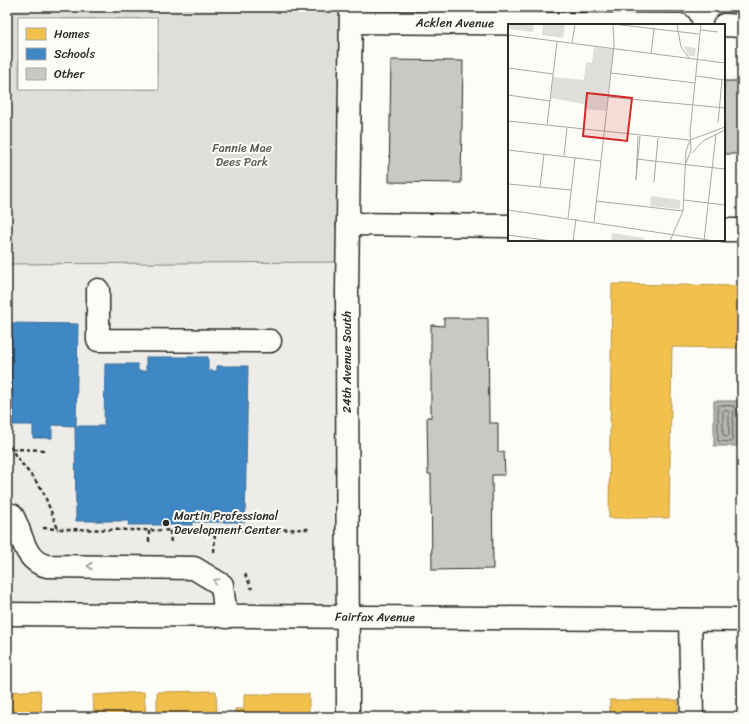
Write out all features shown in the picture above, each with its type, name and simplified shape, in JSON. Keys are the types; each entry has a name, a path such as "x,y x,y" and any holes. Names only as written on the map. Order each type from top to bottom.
{"street":[{"name":"Acklen Avenue","path":"351,15 569,24"},
{"name":"24th Avenue South","path":"348,717 349,618 347,291 351,15"},
{"path":"725,25 742,26"},
{"path":"348,224 508,226"},
{"path":"725,230 742,230"},
{"path":"98,290 98,340 270,340"},
{"path":"12,515 19,526 30,557 37,564 47,566 194,568 222,585 226,617"},
{"name":"Fairfax Avenue","path":"7,614 226,617 742,620"},
{"path":"690,620 692,717"}],"path":[{"path":"7,303 7,317"},
{"path":"7,440 11,449 42,490 58,529 149,531 310,529"},
{"path":"11,449 47,450"},
{"path":"149,531 150,551"},
{"path":"170,531 171,551"},
{"path":"214,557 215,531"}],"shaded area":[{"path":"7,74 18,88 18,90 158,90 350,74 349,618 7,613"}],"green space":[{"name":"Fannie Mae Dees Park","path":"7,7 351,7 347,262 7,264"}],"water":[{"path":"714,401 738,401 738,446 714,446"}],"building: Homes":[{"path":"612,284 742,286 742,348 672,347 669,518 609,518"},
{"path":"40,690 42,717 7,717 7,692"},
{"path":"216,691 217,717 157,717 157,692"},
{"path":"144,692 146,717 94,717 93,695"},
{"path":"244,694 309,694 309,717 235,717 235,709 244,709"},
{"path":"610,700 678,700 678,717 610,717"}],"building: Schools":[{"path":"9,323 78,324 76,426 52,425 52,438 33,438 33,425 8,425"},
{"path":"146,357 208,357 208,371 217,371 217,366 248,366 245,522 192,522 192,525 128,525 129,521 76,521 75,426 104,426 105,364 138,364 138,371 146,371"}],"building: Other":[{"path":"391,60 463,61 461,183 389,182"},
{"path":"725,81 742,81 742,154 725,154"},
{"path":"444,318 488,318 489,423 498,423 498,452 504,451 505,475 492,475 493,569 432,570 431,474 428,474 427,417 431,417 431,325 444,326"},
{"path":"739,662 742,662 742,710 738,710"}],"place":[{"name":"Martin Professional Development Center","path":"166,523"}]}
